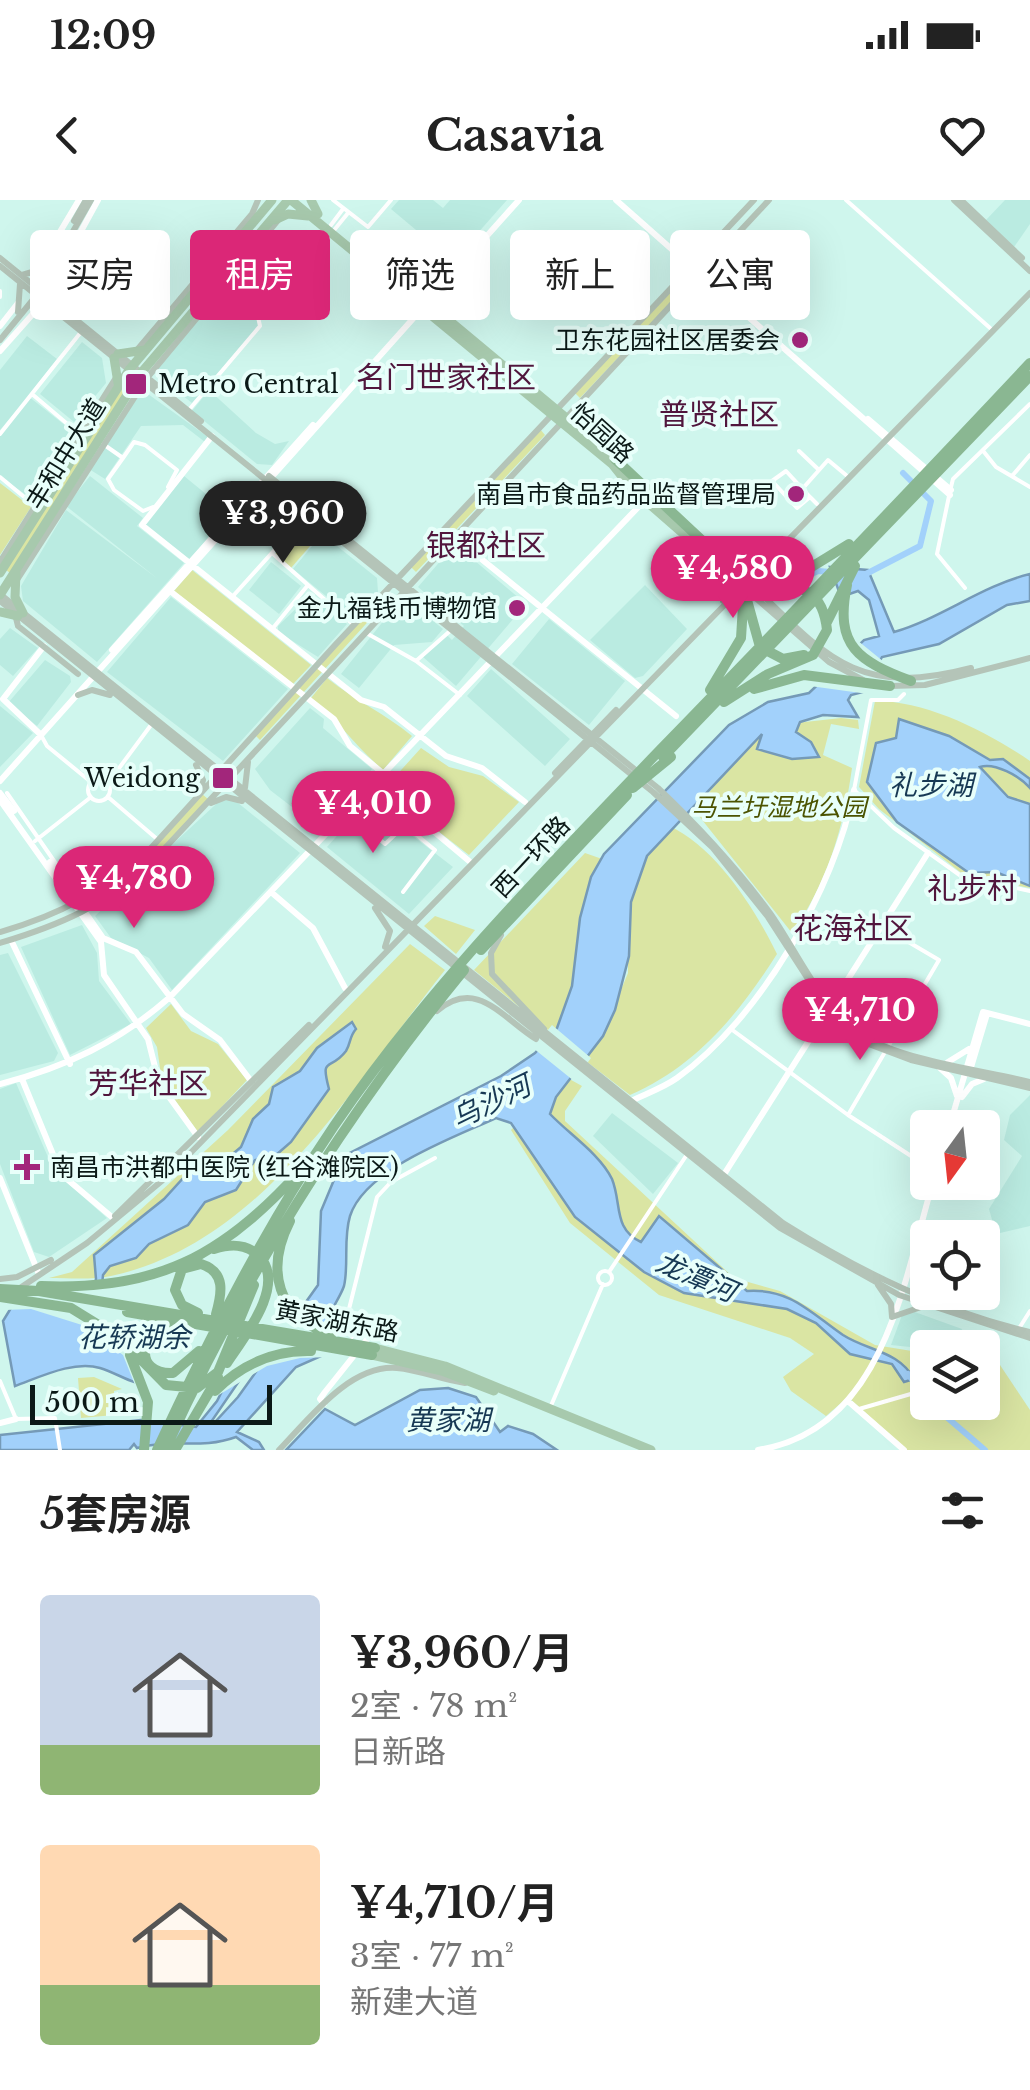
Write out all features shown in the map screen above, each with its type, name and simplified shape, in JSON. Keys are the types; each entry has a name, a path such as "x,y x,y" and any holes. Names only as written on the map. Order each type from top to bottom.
{"highway":[{"name":"西一环路","path":"165,1450 269,1244 337,1130 467,956 1030,363"},
{"name":"西一环路","path":"157,1450 182,1418 212,1325 316,1154 416,1029 516,912 1030,376"},
{"path":"614,462 714,555 738,583 760,646 774,656 794,659 810,652 820,640 850,571 970,438"},
{"path":"714,555 746,575 788,577 823,562 874,525"},
{"path":"873,547 848,585 843,605 846,636 865,662 912,681"},
{"path":"633,788 744,688 813,656 828,630 822,605 806,590 751,581 714,555"},
{"path":"674,737 717,682 744,624 736,585 714,555"},
{"path":"711,716 749,691 788,678 827,676 892,683"},
{"path":"1,1295 71,1308 116,1334 166,1385 188,1390 209,1382 218,1372 240,1314 337,1130"},
{"path":"186,1261 264,1210 316,1154"},
{"path":"293,1214 275,1267 282,1297 300,1319 318,1330 374,1351"},
{"path":"1,1295 134,1282 232,1245 248,1248 261,1258 268,1283 248,1328 182,1418 176,1450"},
{"path":"212,1325 158,1330 145,1344 145,1355 156,1370 173,1373 183,1368 212,1325 220,1299 220,1281 209,1266 191,1265 179,1274 177,1298 212,1325"},
{"name":"黄家湖东路","path":"1,1295 374,1351"},
{"path":"116,1334 144,1382 148,1402 144,1450"},
{"path":"182,1418 252,1363 290,1352 374,1351"}],"main road":[{"path":"71,230 88,200"},
{"path":"254,222 258,200"},
{"path":"1,567 80,436 135,372 252,214 258,200"},
{"name":"丰和中大道","path":"0,596 147,348 272,200"},
{"name":"丰和中大道","path":"1,567 117,390 292,200"},
{"name":"怡园路","path":"292,200 350,241"},
{"path":"266,228 288,214 316,216 311,200"},
{"path":"726,230 754,200"},
{"path":"741,230 768,200"},
{"path":"954,200 1030,268"},
{"path":"962,200 1030,268"},
{"path":"268,230 288,214"},
{"name":"怡园路","path":"316,216 350,244"},
{"path":"0,258 18,277 22,293 19,314"},
{"path":"0,266 30,285"},
{"path":"18,277 30,274"},
{"path":"2,931 77,904 88,893 119,876 158,840 394,581 670,290"},
{"path":"760,598 758,582 763,563 846,474 1030,291"},
{"path":"1,1295 113,1218 198,1138 1030,291"},
{"path":"0,338 30,301"},
{"path":"0,943 84,914 131,882 670,308"},
{"path":"19,314 30,310"},
{"path":"14,591 103,444 135,372 190,318"},
{"path":"69,320 188,411 394,581"},
{"path":"72,320 715,843 832,1011 860,1034 887,1049 940,1068 1030,1085"},
{"name":"怡园路","path":"443,320 614,462 642,478 734,564 744,582"},
{"path":"507,462 530,445 536,450"},
{"name":"怡园路","path":"614,462 645,500 722,568 744,582"},
{"path":"734,564 746,568 763,563"},
{"path":"722,568 728,585 725,601"},
{"path":"13,614 16,571"},
{"path":"744,582 830,660 860,679 925,685 1030,656"},
{"path":"403,588 493,661"},
{"path":"0,596 13,614 78,674"},
{"path":"725,601 760,598"},
{"path":"13,614 204,758 218,765 234,756"},
{"path":"46,644 94,674 193,760 218,774"},
{"path":"892,683 1030,656"},
{"path":"71,660 78,674 76,693 97,690 118,698"},
{"path":"256,732 256,742 266,739"},
{"path":"0,1279 38,1271 87,1243 169,1175 525,802 591,739"},
{"path":"248,794 243,773 252,755"},
{"path":"204,758 248,804 312,850 545,1037"},
{"path":"188,808 203,780 193,760"},
{"path":"227,782 248,794 372,902 430,940 686,1156 780,1228 877,1284 1018,1332"},
{"path":"202,810 226,797 248,804"},
{"path":"88,893 96,907"},
{"path":"372,902 390,931 385,948"},
{"path":"430,905 423,927 430,940"},
{"path":"516,912 491,953 492,974 545,1037"},
{"path":"58,913 62,924"},
{"path":"416,1029 446,1003 466,996 485,1000 545,1037"},
{"path":"887,1049 948,1062 968,1071"},
{"path":"582,1068 722,1178 851,1266 910,1297"},
{"path":"877,1284 891,1304 892,1317"},
{"path":"892,1317 910,1308"},
{"path":"941,1310 1030,1335"},
{"name":"黄家湖东路","path":"374,1351 476,1384 637,1450"},
{"name":"黄家湖东路","path":"374,1351 445,1366 651,1450"},
{"name":"黄家湖东路","path":"279,1450 324,1404 371,1370 384,1368 476,1384"}],"street":[{"path":"67,230 88,200"},
{"path":"72,230 88,200"},
{"path":"333,200 368,227 391,200"},
{"path":"489,230 516,200"},
{"path":"619,200 670,242"},
{"path":"846,200 990,328"},
{"path":"333,227 345,211"},
{"path":"0,326 22,293"},
{"path":"0,350 30,317"},
{"path":"188,411 260,326 259,320"},
{"path":"94,674 408,320"},
{"path":"757,320 950,493"},
{"path":"0,434 81,332"},
{"path":"32,394 80,436"},
{"path":"966,588 937,554 953,478 1030,404"},
{"path":"212,436 142,525 361,700 384,707 446,756 482,768 525,802"},
{"path":"138,442 177,470 150,510 142,511 110,485 108,479 123,458 138,442"},
{"path":"103,444 123,458"},
{"path":"799,451 819,470"},
{"path":"984,452 1030,486"},
{"path":"1012,476 1030,455"},
{"path":"803,487 830,460 846,474"},
{"path":"810,497 797,508 772,480 784,470 817,504"},
{"path":"0,477 36,506"},
{"path":"0,1084 70,1064 138,1025 312,850 645,500"},
{"path":"233,596 308,514"},
{"path":"454,536 676,716"},
{"path":"272,553 354,625"},
{"path":"0,778 192,564"},
{"path":"273,628 308,585"},
{"path":"170,591 334,719 350,746 414,799 432,830 470,861"},
{"path":"416,661 452,630"},
{"path":"364,632 416,661 460,695"},
{"path":"46,644 3,699 40,734 47,746 90,782 91,797"},
{"path":"629,1102 674,1080 730,1029 789,946 826,887 854,790 872,700 898,700 904,694"},
{"path":"151,725 108,782 108,797 158,840"},
{"path":"90,782 97,778 108,782"},
{"path":"854,790 962,876 1030,891"},
{"path":"4,793 70,884 88,893"},
{"path":"91,797 98,801 108,797"},
{"path":"37,840 91,797"},
{"path":"0,800 103,938 136,952 194,1025 220,1040 252,1081"},
{"path":"413,830 415,814 421,811"},
{"path":"348,812 385,844 400,830 413,830 436,850 403,892"},
{"path":"37,840 77,904"},
{"path":"722,1178 832,1011 928,852"},
{"path":"271,892 314,928 345,988"},
{"path":"84,914 101,942 104,975 153,1050 159,1083 198,1138"},
{"path":"0,922 2,931"},
{"path":"848,1116 939,960 883,926"},
{"path":"11,940 70,1064"},
{"path":"956,1110 985,1013 1030,1024"},
{"path":"730,1029 848,1116 910,1156"},
{"path":"948,1062 964,1056 976,1044"},
{"path":"960,1098 983,1075 976,1044"},
{"path":"940,1068 960,1098"},
{"path":"22,1079 61,1174 113,1218"},
{"path":"550,1408 603,1284 599,1276 609,1272 686,1156"},
{"path":"352,1337 345,1325 377,1197 391,1182 435,1158"},
{"path":"0,1178 38,1271"},
{"path":"758,1450 808,1433 849,1402 871,1369 902,1293 930,1200"},
{"path":"603,1284 611,1282 609,1272"},
{"path":"1018,1332 1030,1311"},
{"path":"324,1404 320,1399 372,1333"},
{"path":"0,1381 16,1419"},
{"path":"859,1410 910,1396"},
{"path":"849,1402 904,1450"},
{"path":"0,1423 51,1416 56,1421 60,1450"}],"shaded area":[{"path":"399,200 433,200 443,208 450,200 507,200 480,230 416,230 391,209"},
{"path":"1005,200 1030,200 1030,224 1014,247 986,220"},
{"path":"198,320 258,320 259,326 192,403 153,372"},
{"path":"27,336 57,359 28,396 71,430 25,494 0,477 0,434 22,404 0,430 0,370"},
{"path":"82,342 102,358 106,383 74,422 40,394"},
{"path":"141,389 208,437 205,442 183,425 141,426 105,479 89,469"},
{"path":"209,390 256,433 275,444 289,441 272,465 257,464 192,411"},
{"path":"90,476 143,518 137,526 184,563 97,662 23,601 21,586 66,510 158,579 66,506"},
{"path":"184,476 228,512 190,560 145,525"},
{"path":"322,534 377,578 378,592 354,619 293,569"},
{"path":"455,544 526,604 456,686 423,657 446,634 452,640 464,626 418,587"},
{"path":"271,562 301,586 279,614 249,590"},
{"path":"645,585 687,629 643,676 635,678 590,640"},
{"path":"310,595 347,624 318,657 278,632 278,626"},
{"path":"171,597 288,689 223,761 107,672"},
{"path":"422,612 443,629 432,642 394,645 359,688 341,674 389,614"},
{"path":"549,619 625,681 589,725 512,664"},
{"path":"10,628 38,648 13,676 0,665 0,639"},
{"path":"45,660 70,676 71,682 37,726 8,703"},
{"path":"491,669 570,739 545,766 467,696"},
{"path":"0,706 33,733 0,767"},
{"path":"310,708 324,719 323,728 372,769 324,823 314,824 270,790 255,769"},
{"path":"385,782 412,804 409,833 453,867 409,914 327,847"},
{"path":"227,794 300,853 172,990 149,958 111,938 95,916"},
{"path":"82,925 97,953 99,981 131,1024 70,1055 21,947"},
{"path":"8,953 58,1053 54,1061 0,1075 0,955"},
{"name":"南昌市洪都中医院 (红谷滩院区)","path":"16,1083 54,1171 107,1218 49,1257 34,1252 0,1164 0,1089"},
{"path":"1030,1095 1030,1226 1000,1233 1000,1220 992,1220 989,1209 995,1200 1000,1200 1000,1191 1022,1156 1004,1140 1010,1115"},
{"path":"612,1113 678,1163 653,1194 593,1136"},
{"path":"912,1311 962,1329 910,1330 910,1347 891,1345 902,1315"}],"green space":[{"path":"670,293 670,303 580,398 575,393 644,320 650,320 650,314"},
{"path":"122,388 126,392 10,573 6,570"},
{"path":"540,429 545,435 416,572 411,567"},
{"path":"0,483 31,507 0,555"},
{"path":"308,516 324,530 291,568 275,554"},
{"path":"192,570 311,665 293,684 174,591"},
{"path":"381,598 386,602 260,740 255,735"},
{"path":"327,678 412,736 383,770 311,698"},
{"name":"礼步湖","path":"875,701 915,706 956,720 1030,761 1030,888 964,875 879,809 859,787"},
{"name":"马兰圩湿地公园","path":"841,718 858,720 859,729 831,724 823,755 852,768 844,811 824,875 792,933 695,811 746,744 769,726"},
{"path":"421,748 449,767 483,776 519,802 469,855 434,828 419,800 393,779"},
{"path":"202,794 208,799 148,864 99,902 95,896 146,856"},
{"name":"马兰圩湿地公园","path":"669,826 718,864 746,899 777,954 747,998 714,1036 675,1069 630,1095 582,1058 609,1019 628,973 628,902 636,868"},
{"path":"585,853 605,860 584,957 554,1035 474,970"},
{"path":"435,916 475,930 456,954 424,926"},
{"path":"410,944 445,970 340,1108 259,1195 214,1231 165,1258 111,1276 49,1278 72,1272 228,1130"},
{"path":"171,1004 191,1031 218,1044 247,1080 198,1132 162,1082 157,1047 146,1028"},
{"path":"564,1076 582,1086 565,1111 565,1121 734,1278 780,1291 875,1345 910,1351 910,1420 1000,1420 1000,1365 1030,1410 1030,1450 907,1450 848,1397 826,1416 791,1391 783,1377 814,1354 790,1338 659,1295 570,1223 511,1130"},
{"path":"94,1377 122,1389 114,1391 114,1415 81,1418 78,1378"}],"water":[{"name":"乌沙河","path":"830,567 868,570 894,632 1030,574 1030,601 1007,605 939,644 882,657 863,692 848,700 858,717 823,715 800,722 796,732 811,742 819,757 792,759 757,749 762,734 647,856 631,902 629,956 615,1010 603,1036 556,1097 550,1114 607,1170 622,1223 632,1237 641,1242 659,1216 747,1291 776,1294 799,1304 843,1335 900,1363 910,1373 910,1380 904,1382 892,1364 850,1354 816,1323 787,1309 684,1293 644,1272 575,1217 511,1123 496,1118 412,1157 373,1184 359,1199 348,1225 344,1286 330,1314 343,1334 328,1353 296,1367 237,1432 259,1442 264,1450 253,1450 236,1437 210,1443 137,1448 134,1444 129,1450 0,1450 0,1435 141,1420 196,1427 217,1401 241,1354 259,1352 211,1422 215,1422 238,1397 318,1285 321,1211 344,1156 501,1076 535,1053 557,1028 572,986 580,918 591,877 604,854 729,725 768,702 809,693 864,640 879,636 869,600 858,591 841,597"},
{"name":"礼步湖","path":"899,719 949,736 990,760 1003,759 1030,779 1030,788 1006,771 980,767 1008,797 1030,804 1030,886 996,872 969,873 897,822 867,782 876,743 896,738"},
{"path":"352,1022 356,1029 346,1051 326,1068 329,1089 291,1142 276,1155 255,1160 236,1190 205,1202 188,1225 149,1244 136,1258 110,1266 103,1275 101,1296 152,1386 107,1370 79,1366 15,1386 3,1321 14,1303 92,1297 96,1279 94,1255 164,1199 205,1154 229,1157 241,1147 253,1119 269,1104 273,1087 300,1071 317,1048"},
{"name":"黄家湖","path":"448,1388 476,1397 500,1432 508,1426 533,1434 557,1450 286,1450 325,1409 355,1425 420,1390"}],"pier":[{"path":"857,640 884,662 868,694 810,686"},
{"path":"552,1025 591,1058 574,1081 533,1048"},
{"name":"花轿湖余","path":"231,1248 239,1260 195,1346 179,1359 187,1376 153,1391 137,1390 123,1355 82,1325 31,1309 4,1310 13,1298 88,1293 90,1284 107,1284 106,1292 148,1287 186,1265"},
{"path":"269,1298 280,1302 290,1315 295,1310 347,1337 331,1357 300,1358 267,1366 212,1399"}],"waterway":[{"path":"864,575 920,546 931,501 903,473"},
{"path":"789,567 801,579 818,571 831,572"},
{"name":"龙潭河","path":"950,1420 985,1450"}],"place":[{"name":"卫东花园社区居委会","path":"800,340"},
{"name":"Metro Central","path":"136,384"},
{"name":"南昌市食品药品监督管理局","path":"796,494"},
{"name":"金九福钱币博物馆","path":"517,608"},
{"name":"Weidong","path":"223,778"},
{"name":"南昌市洪都中医院 (红谷滩院区)","path":"27,1167"}],"district":[{"name":"名门世家社区","path":"446,377"},
{"name":"普贤社区","path":"719,414"},
{"name":"银都社区","path":"486,545"},
{"name":"礼步村","path":"972,888"},
{"name":"花海社区","path":"853,928"},
{"name":"芳华社区","path":"148,1083"}]}
